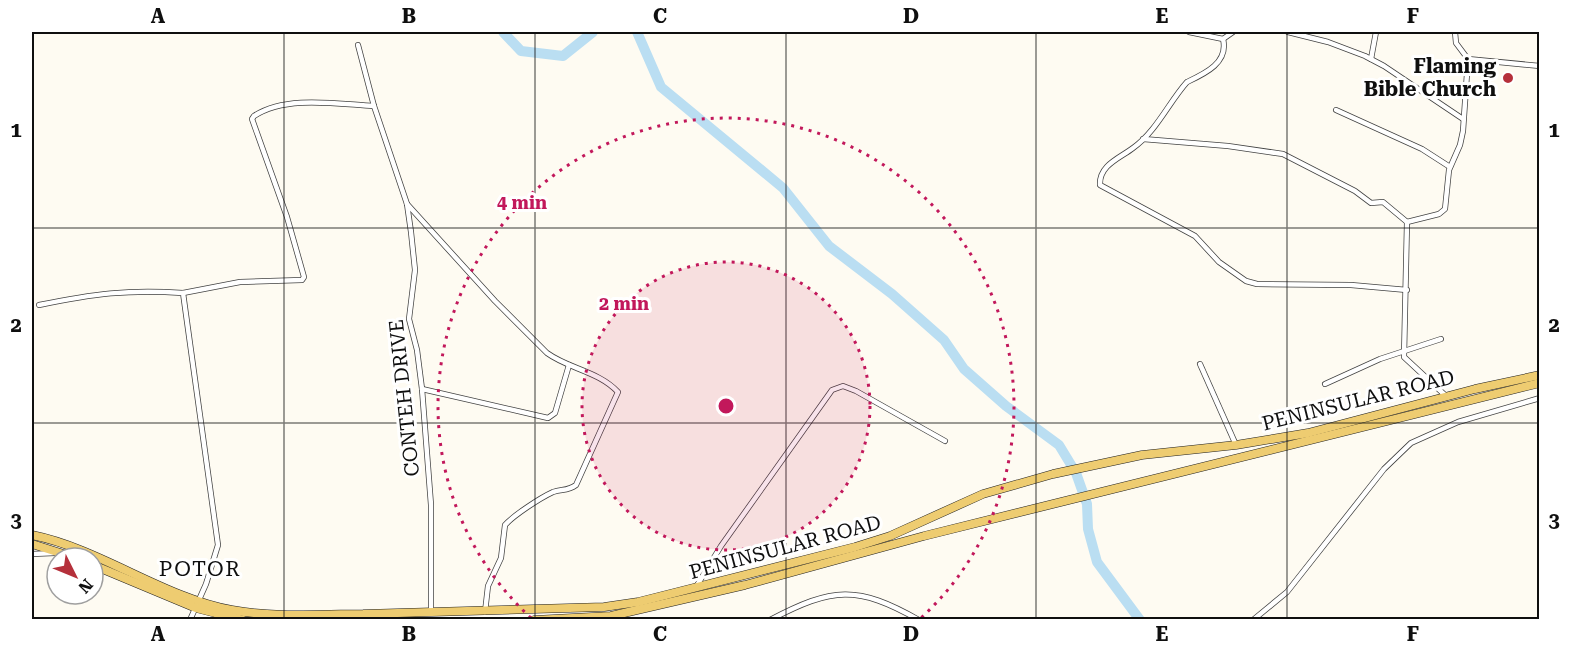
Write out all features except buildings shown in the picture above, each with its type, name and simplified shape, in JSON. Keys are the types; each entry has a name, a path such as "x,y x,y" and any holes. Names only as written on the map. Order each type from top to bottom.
{"main road":[{"name":"PENINSULAR ROAD","path":"32,535 75,549 197,604 261,614 333,617 604,606 696,587 882,539 983,494 1053,474 1185,448 1236,445 1308,433 1539,375"},
{"name":"PENINSULAR ROAD","path":"534,620 610,615 646,608 1539,383"},
{"name":"PENINSULAR ROAD","path":"105,570 243,620"}],"street":[{"path":"1189,32 1223,39 1233,32"},
{"path":"1288,32 1328,42 1371,59 1463,119"},
{"path":"1371,59 1376,32"},
{"path":"1407,222 1442,213 1445,209 1450,167 1460,145 1468,59 1456,43 1455,32"},
{"path":"1223,39 1223,54 1217,64 1200,78 1187,82 1135,147 1109,165 1100,177 1100,185 1195,236 1219,262 1246,281 1257,284 1327,284 1407,290"},
{"name":"CONTEH DRIVE","path":"358,45 374,106 407,204 415,270 409,319 417,350 422,389 431,505 431,612"},
{"path":"1468,59 1539,66"},
{"path":"39,305 88,295 135,290 183,293 240,282 302,280 304,277 287,217 252,119 254,116 292,104 374,106"},
{"path":"1336,110 1422,149 1450,167"},
{"path":"1143,138 1283,154 1355,191 1371,202 1383,202 1407,222"},
{"path":"407,204 534,342 556,360 589,372 615,388 617,398 576,485 569,490 550,494 518,513 505,525 501,558 488,586 485,612"},
{"path":"1407,222 1404,353 1408,362 1447,397"},
{"path":"183,293 218,544 190,620"},
{"path":"1325,384 1380,359 1441,339"},
{"path":"1200,364 1236,445"},
{"path":"422,389 548,418 555,413 569,365"},
{"path":"696,587 721,546 828,393 839,386 867,396 945,441"},
{"path":"1253,620 1287,592 1384,469 1411,443 1458,422 1539,398"},
{"path":"770,620 804,602 840,594 858,594 877,598 919,620"},
{"path":"538,609 540,619"}],"waterway":[{"path":"503,32 521,51 563,56 593,32"},
{"path":"637,32 661,87 783,188 829,246 892,294 944,340 964,369 1006,406 1059,445 1076,473 1087,504 1088,529 1097,562 1140,620"}],"place":[{"name":"Flaming Bible Church","path":"1508,78"}],"district":[{"name":"POTOR","path":"200,569"}]}
